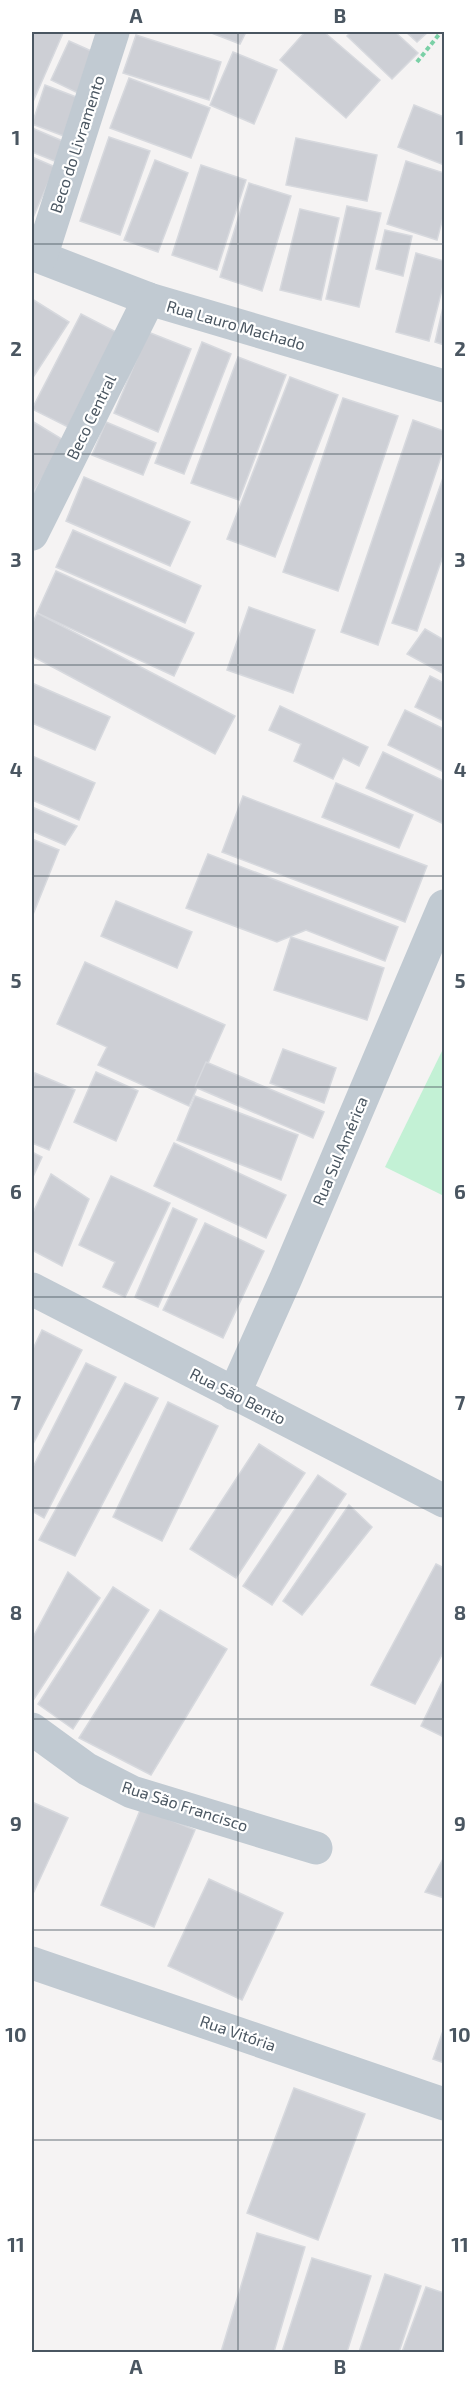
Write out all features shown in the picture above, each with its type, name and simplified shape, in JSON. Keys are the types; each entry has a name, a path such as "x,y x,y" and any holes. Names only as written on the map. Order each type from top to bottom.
{"street":[{"name":"Beco do Livramento","path":"36,255 113,32"},
{"name":"Rua Lauro Machado","path":"36,255 149,299 444,386"},
{"name":"Beco Central","path":"32,534 149,299"},
{"name":"Rua Sul América","path":"234,1394 286,1278 444,906"},
{"name":"Rua São Bento","path":"32,1289 444,1501"},
{"name":"Rua São Francisco","path":"32,1729 87,1769 132,1792 316,1848"},
{"name":"Rua Vitória","path":"32,1963 444,2104"}],"path":[{"path":"417,62 441,32"}],"green space":[{"path":"444,1047 444,1196 385,1167"}],"building":[{"path":"32,32 63,33 32,104"},
{"path":"209,32 246,32 240,44"},
{"path":"305,32 324,32 380,80 346,118 280,60"},
{"path":"351,32 395,32 418,53 392,79 347,36"},
{"path":"406,32 428,32 417,42"},
{"path":"136,35 221,62 209,100 123,73"},
{"path":"69,41 98,54 80,94 51,80"},
{"path":"233,52 277,70 254,124 210,105"},
{"path":"129,78 210,108 191,158 110,128"},
{"path":"45,85 84,100 69,138 32,124"},
{"path":"414,105 444,117 444,165 398,147"},
{"path":"32,128 65,142 57,162 32,152"},
{"path":"109,137 150,151 120,235 80,221"},
{"path":"296,138 377,155 367,201 286,185"},
{"path":"32,157 55,167 32,220"},
{"path":"155,160 188,173 158,252 124,240"},
{"path":"406,161 444,173 444,214 437,240 387,224"},
{"path":"201,165 246,180 217,270 172,255"},
{"path":"249,183 291,196 262,291 220,277"},
{"path":"347,206 381,213 359,307 326,299"},
{"path":"300,209 339,218 321,300 280,290"},
{"path":"385,230 412,236 403,276 376,269"},
{"path":"416,253 444,261 444,282 429,341 396,332"},
{"path":"32,299 69,322 32,379"},
{"path":"444,303 444,345 435,342"},
{"path":"81,314 120,334 70,428 32,409"},
{"path":"148,332 191,349 158,432 114,413"},
{"path":"202,342 231,354 184,474 155,463"},
{"path":"238,357 286,375 239,500 191,483"},
{"path":"290,377 338,395 275,557 227,539"},
{"path":"343,398 398,416 338,591 283,572"},
{"path":"413,420 444,431 444,448 378,645 341,632"},
{"path":"32,421 65,441 32,495"},
{"path":"106,422 156,443 143,475 92,455"},
{"path":"444,475 444,553 417,631 392,623"},
{"path":"84,477 190,522 170,566 66,521"},
{"path":"73,530 201,586 185,623 56,567"},
{"path":"56,571 194,633 174,676 37,613"},
{"path":"249,607 315,630 293,693 227,670"},
{"path":"37,613 235,716 215,754 32,656 32,625"},
{"path":"425,629 444,640 444,674 407,654"},
{"path":"430,676 444,683 444,721 415,707"},
{"path":"32,683 110,717 95,750 32,723"},
{"path":"280,706 368,747 359,766 343,758 333,779 294,761 301,744 269,730"},
{"path":"405,710 444,729 444,772 388,745"},
{"path":"383,752 444,781 444,824 366,788"},
{"path":"32,756 95,783 79,820 32,800"},
{"path":"336,783 413,815 399,848 322,817"},
{"path":"243,796 427,866 405,922 222,852"},
{"path":"32,807 77,826 65,845 32,831"},
{"path":"32,839 59,850 32,917"},
{"path":"208,854 398,927 385,961 306,930 277,942 186,908"},
{"path":"116,901 192,932 177,968 101,936"},
{"path":"291,937 384,968 367,1020 274,990"},
{"path":"85,962 225,1025 189,1106 98,1065 107,1047 57,1024"},
{"path":"283,1049 336,1068 324,1103 270,1083"},
{"path":"206,1062 324,1112 313,1138 195,1087"},
{"path":"96,1072 138,1091 116,1141 74,1122"},
{"path":"35,1073 75,1090 49,1150 32,1143 32,1081"},
{"path":"195,1096 298,1135 281,1180 177,1140"},
{"path":"174,1143 286,1195 266,1238 154,1186"},
{"path":"32,1152 42,1157 32,1179"},
{"path":"51,1174 89,1199 62,1266 32,1250 32,1215"},
{"path":"111,1176 170,1203 125,1297 103,1287 115,1262 79,1245"},
{"path":"173,1208 197,1219 158,1307 135,1297"},
{"path":"205,1223 264,1251 223,1338 163,1310"},
{"path":"42,1330 82,1350 32,1446 32,1351"},
{"path":"86,1363 116,1377 44,1518 32,1511 32,1469"},
{"path":"125,1383 158,1398 75,1556 39,1540"},
{"path":"168,1402 218,1426 162,1541 113,1517"},
{"path":"259,1444 305,1473 236,1578 190,1549"},
{"path":"318,1475 346,1494 272,1605 243,1586"},
{"path":"349,1505 372,1527 302,1615 283,1601"},
{"path":"436,1564 444,1568 444,1651 415,1704 371,1685"},
{"path":"68,1572 100,1598 34,1699 32,1698 32,1639"},
{"path":"113,1587 149,1610 73,1729 38,1704"},
{"path":"160,1610 227,1649 151,1775 79,1738"},
{"path":"444,1678 444,1737 421,1726"},
{"path":"32,1802 68,1818 32,1896"},
{"path":"141,1808 195,1830 154,1927 101,1905"},
{"path":"444,1857 444,1898 425,1892"},
{"path":"209,1879 283,1913 242,2000 168,1966"},
{"path":"444,2028 444,2063 433,2059"},
{"path":"294,2088 365,2114 318,2240 247,2213"},
{"path":"257,2233 305,2247 274,2352 221,2352"},
{"path":"312,2258 371,2276 347,2352 282,2352"},
{"path":"385,2274 421,2286 399,2352 359,2352"},
{"path":"426,2287 444,2293 444,2352 402,2352"}]}
